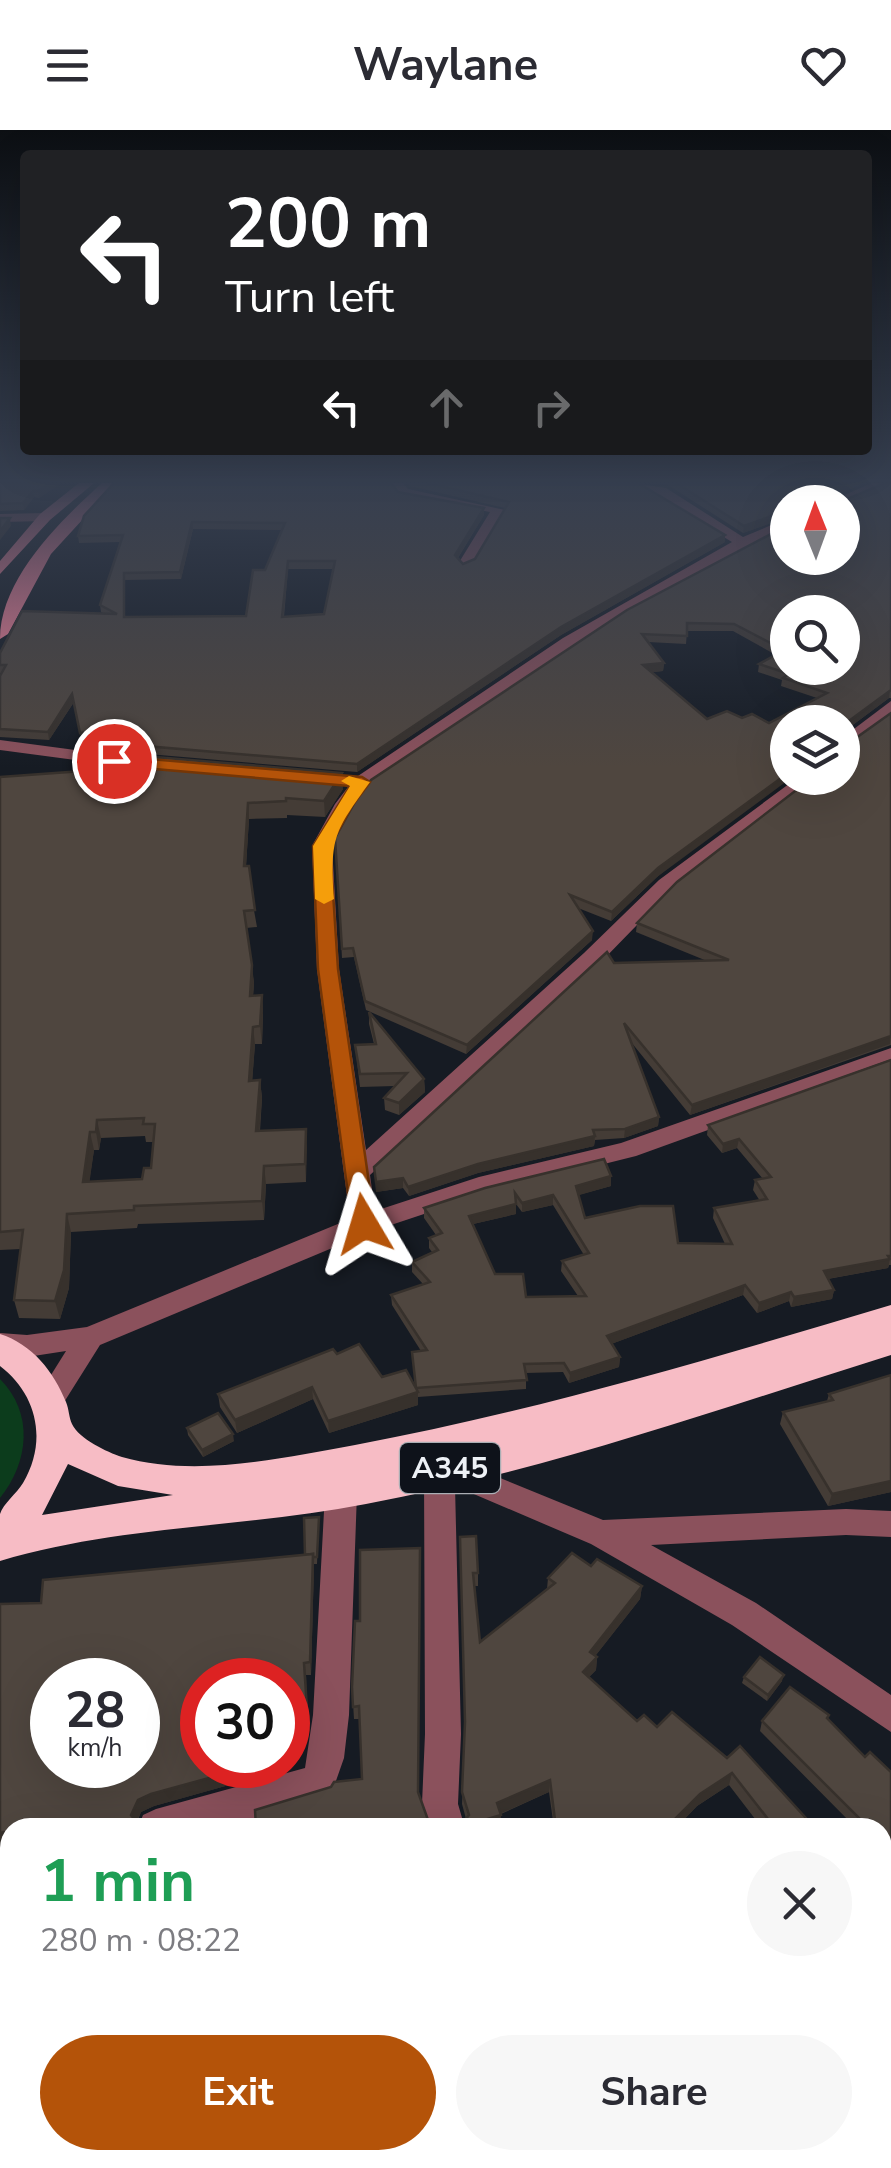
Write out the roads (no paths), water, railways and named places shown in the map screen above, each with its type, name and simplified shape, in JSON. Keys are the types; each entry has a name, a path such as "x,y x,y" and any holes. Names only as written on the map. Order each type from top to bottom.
{"highway":[{"name":"A345","path":"0,1346 38,1376 54,1414 88,1459 121,1472 159,1478 222,1478 294,1471 496,1434 891,1318"},
{"name":"A345","path":"0,1541 76,1522 341,1494 545,1446 891,1342"},
{"name":"A345","path":"0,1541 45,1479 54,1414"}],"main road":[{"path":"0,634 26,578"}],"street":[{"path":"364,1224 328,969 322,846 354,781 617,608 674,578"},
{"path":"860,733 891,706"},
{"path":"0,745 151,764"},
{"path":"357,1172 592,958 666,884 785,795"},
{"path":"0,1346 90,1337 364,1224 479,1186 626,1150 845,1075 891,1055"},
{"path":"54,1414 90,1337"},
{"path":"445,1818 440,1804 442,1470 602,1534 744,1614 891,1715"},
{"path":"191,1818 318,1782 326,1758 331,1714 341,1494"},
{"path":"602,1534 846,1522 891,1524"}]}
